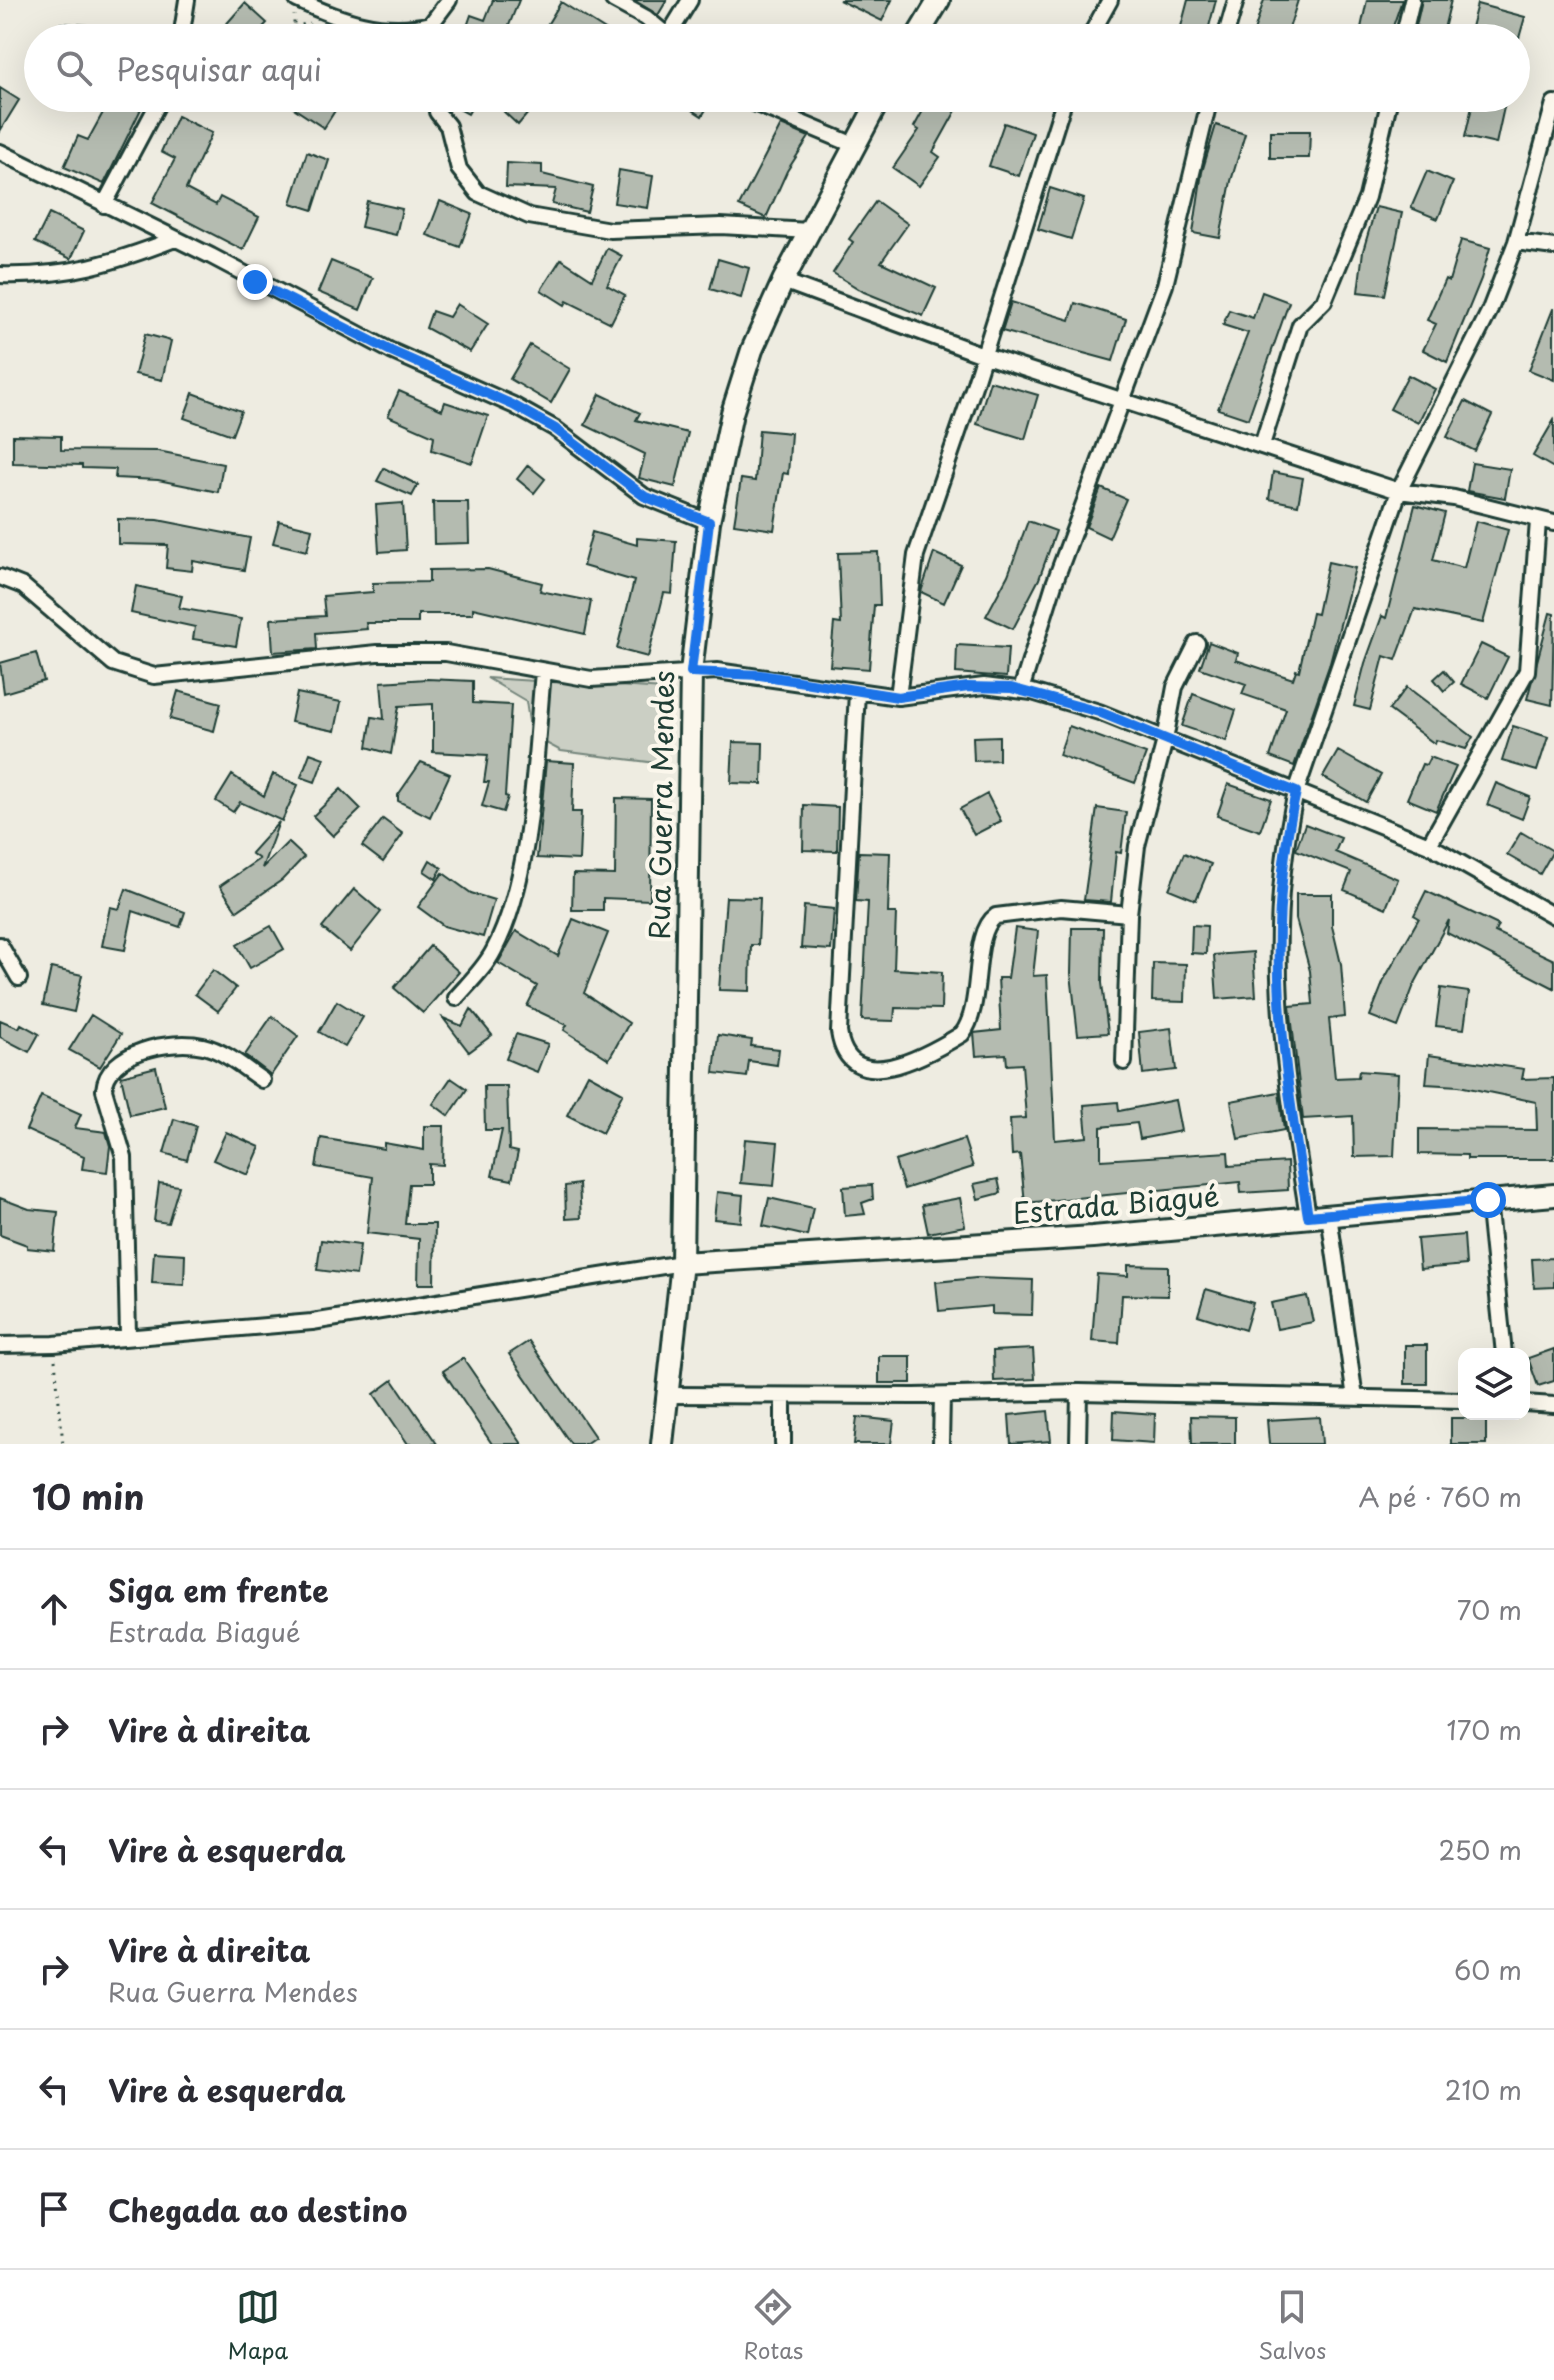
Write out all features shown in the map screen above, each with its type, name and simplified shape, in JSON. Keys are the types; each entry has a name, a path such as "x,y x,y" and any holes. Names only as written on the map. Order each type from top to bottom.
{"street":[{"path":"183,24 187,0"},
{"path":"431,24 449,0"},
{"path":"613,0 653,24"},
{"path":"676,24 690,0"},
{"path":"924,24 939,0"},
{"path":"1097,24 1110,0"},
{"path":"1229,24 1236,0"},
{"path":"1406,24 1412,0"},
{"path":"294,4 346,21 370,24"},
{"path":"1355,1398 1278,1004 1281,890 1296,792 1399,491 1489,312 1516,242 1554,103"},
{"path":"104,205 154,112"},
{"path":"437,112 448,126 459,169 478,193 529,216 610,230 721,226 809,231"},
{"path":"775,112 854,145"},
{"name":"Rua Guerra Mendes","path":"662,1444 682,1263 691,672 709,522 732,413 752,350 783,281 872,112"},
{"path":"898,697 916,555 1061,112"},
{"path":"1021,690 1054,584 1125,400 1165,285 1207,112"},
{"path":"1262,445 1300,325 1324,301 1367,197 1387,112"},
{"path":"0,152 391,351 513,405 554,428 644,496 709,522"},
{"path":"0,275 66,274 99,266 175,239"},
{"path":"1516,242 1554,247"},
{"path":"783,281 983,355 1399,491 1454,498 1554,523"},
{"path":"1429,845 1527,671 1538,521"},
{"path":"0,577 23,586 113,663 154,676 377,653 446,653 591,679 691,672 760,675 898,697 984,686 1021,690 1099,712 1429,845 1554,916"},
{"path":"1124,1062 1129,914 1137,846 1165,740 1175,687 1197,643"},
{"path":"456,998 495,948 512,907 534,776 543,672"},
{"path":"857,692 839,1032 844,1054 851,1063 869,1070 889,1068 962,1034 975,1004 984,936 996,916 1061,908 1129,914"},
{"path":"0,945 19,978"},
{"path":"128,1335 124,1157 104,1090 105,1078 115,1065 135,1055 178,1045 202,1046 223,1054 262,1080"},
{"name":"Estrada Biagué","path":"682,1263 1093,1237 1554,1195"},
{"path":"1488,1200 1503,1348"},
{"path":"0,1345 54,1344 128,1335 312,1322 682,1263"},
{"path":"1078,1444 1079,1392"},
{"path":"668,1395 942,1396 1079,1392 1458,1400"},
{"path":"941,1444 942,1396"},
{"path":"783,1397 783,1444"},
{"path":"1530,1403 1554,1405"}],"path":[{"path":"54,1344 63,1444"}],"shaded area":[{"path":"487,678 665,689 665,764 561,751 531,735 526,701"}],"building":[{"path":"493,0 519,0 510,24 468,24 471,15 485,20"},
{"path":"634,0 667,0 658,15"},
{"path":"839,0 892,0 882,21"},
{"path":"1188,0 1216,0 1210,24 1182,24"},
{"path":"1264,0 1298,0 1290,24 1256,24"},
{"path":"1367,0 1402,0 1394,24 1362,24"},
{"path":"1422,0 1451,0 1445,24 1416,24"},
{"path":"561,2 596,24 548,24"},
{"path":"245,3 267,23 266,24 226,24"},
{"path":"1477,4 1525,17 1523,24 1472,24"},
{"path":"0,88 19,100 0,131"},
{"path":"103,112 140,112 104,184 64,167 78,136 88,140"},
{"path":"300,112 334,112 324,128"},
{"path":"504,112 529,112 518,125"},
{"path":"922,112 955,112 933,152 940,157 919,186 893,168 919,130 914,127"},
{"path":"1471,112 1503,112 1496,144 1465,137"},
{"path":"177,116 212,133 186,189 216,205 220,197 259,217 243,250 152,203 175,159 161,152"},
{"path":"1004,123 1033,133 1019,176 989,166"},
{"path":"781,125 809,137 787,171 766,218 739,206"},
{"path":"1216,125 1245,134 1231,181 1220,238 1193,233 1202,172"},
{"path":"1270,131 1310,131 1309,158 1270,158"},
{"path":"307,152 329,160 313,210 291,203"},
{"path":"507,163 542,165 542,174 593,187 587,212 552,204 556,189 506,187"},
{"path":"619,170 653,176 648,208 614,203"},
{"path":"1427,171 1453,182 1438,219 1411,208"},
{"path":"1050,188 1084,199 1071,239 1038,229"},
{"path":"367,201 402,209 396,235 361,227"},
{"path":"440,201 472,214 460,247 427,235"},
{"path":"876,201 908,224 881,262 936,288 923,316 864,292 833,273 853,242 849,239"},
{"path":"1376,207 1402,213 1385,295 1358,292 1363,251"},
{"path":"49,214 84,231 71,259 35,242"},
{"path":"1461,240 1490,248 1481,279 1447,362 1423,350 1436,324 1427,320 1445,279 1449,281"},
{"path":"607,248 622,256 607,285 625,295 611,323 567,301 565,305 541,290 561,259 592,279"},
{"path":"718,259 749,268 741,298 710,289"},
{"path":"331,261 373,278 360,310 318,292"},
{"path":"1262,292 1289,302 1248,419 1218,409 1248,333 1223,325 1229,310 1253,318"},
{"path":"1011,302 1070,320 1075,303 1126,319 1113,361 1002,331"},
{"path":"457,304 488,324 470,352 426,328 432,311 449,317"},
{"path":"1554,309 1554,380 1529,370"},
{"path":"145,334 171,341 162,380 135,374"},
{"path":"530,345 570,369 551,403 510,379"},
{"path":"1408,375 1435,389 1418,423 1390,409"},
{"path":"990,381 1038,395 1025,439 977,424"},
{"path":"399,391 442,410 445,402 488,416 472,463 432,450 434,436 388,416"},
{"path":"193,393 241,411 232,435 184,418"},
{"path":"600,394 640,413 636,420 688,433 675,487 639,478 645,454 585,425"},
{"path":"1465,401 1492,415 1475,451 1447,437"},
{"path":"1554,420 1554,468 1533,456"},
{"path":"759,430 791,433 788,474 783,473 774,530 734,524 741,479 755,481"},
{"path":"13,435 61,436 61,450 158,451 223,464 218,492 158,480 115,478 116,469 13,463"},
{"path":"1472,463 1510,469 1505,498 1467,491"},
{"path":"528,465 545,479 534,493 517,479"},
{"path":"384,468 418,485 412,496 377,481"},
{"path":"1273,472 1303,478 1298,505 1269,499"},
{"path":"1101,488 1126,499 1109,538 1086,527"},
{"path":"433,502 468,502 469,543 434,544"},
{"path":"403,503 406,550 379,552 376,505"},
{"path":"1415,505 1445,513 1433,560 1464,568 1476,521 1508,530 1483,623 1415,609 1396,660 1384,656 1370,710 1354,706 1382,616 1386,618"},
{"path":"118,519 158,520 250,538 244,570 193,561 192,571 166,568 168,545 118,544"},
{"path":"279,521 312,529 307,551 273,543"},
{"path":"1028,521 1056,531 1039,579 1013,629 986,616 1008,575"},
{"path":"592,532 637,545 637,538 676,541 672,594 664,593 648,657 617,649 634,581 583,566"},
{"path":"878,552 880,605 874,605 869,669 830,666 834,623 841,624 838,553"},
{"path":"934,553 961,565 944,603 921,592"},
{"path":"1328,562 1355,568 1329,666 1294,766 1270,757 1286,709 1242,694 1246,684 1200,668 1209,642 1238,653 1236,660 1293,679 1296,670 1299,671 1312,613 1317,614"},
{"path":"488,569 542,583 540,591 591,601 585,634 473,608 473,614 418,614 418,623 366,623 367,629 316,633 317,649 273,652 271,619 325,616 323,596 373,592 373,583 429,582 429,570"},
{"path":"136,586 182,596 179,608 241,619 236,646 193,639 195,627 131,613"},
{"path":"1550,613 1554,614 1552,705 1527,699"},
{"path":"1481,644 1508,657 1488,698 1461,684"},
{"path":"957,645 1008,648 1006,677 956,673"},
{"path":"36,653 44,681 4,693 0,663"},
{"path":"1444,670 1454,682 1444,691 1434,679"},
{"path":"427,679 473,681 473,703 511,705 505,796 508,797 503,812 482,806 489,782 484,782 488,755 433,752 433,704 399,706 391,754 367,747 372,717 384,719 381,682"},
{"path":"1407,687 1473,737 1466,749 1436,740 1435,744 1389,710"},
{"path":"178,691 221,703 214,731 170,719"},
{"path":"297,693 341,702 335,731 291,722"},
{"path":"1193,694 1236,710 1226,741 1182,726"},
{"path":"1069,726 1146,754 1135,783 1059,755"},
{"path":"1513,726 1548,737 1537,771 1502,761"},
{"path":"999,736 999,760 974,761 973,737"},
{"path":"733,742 763,743 762,784 731,783"},
{"path":"1338,751 1381,775 1366,802 1323,777"},
{"path":"310,753 324,758 315,782 301,777"},
{"path":"1430,757 1456,767 1436,811 1407,799 1422,764 1426,765"},
{"path":"546,761 574,763 572,812 581,812 579,860 537,858"},
{"path":"421,762 450,774 430,817 398,801 398,795"},
{"path":"273,774 298,785 282,821 240,802 233,812 216,801 232,775 264,796"},
{"path":"1496,783 1530,797 1522,819 1487,805"},
{"path":"1228,784 1271,799 1260,831 1217,816"},
{"path":"341,789 361,809 333,836 313,816"},
{"path":"987,794 1001,821 974,835 960,809"},
{"path":"616,798 651,799 650,900 603,898 603,910 572,910 573,874 615,875"},
{"path":"804,805 838,807 837,851 803,850"},
{"path":"1097,808 1126,812 1121,853 1116,852 1111,902 1084,900"},
{"path":"383,819 403,834 383,862 362,846"},
{"path":"279,822 262,868 288,842 304,857 282,880 237,911 220,886 259,859 251,853"},
{"path":"1305,824 1341,838 1335,852 1398,879 1386,908 1344,890 1351,872 1296,850"},
{"path":"1521,832 1553,851 1540,874 1507,855"},
{"path":"859,852 890,853 888,913 896,913 894,969 942,972 941,1009 895,1008 894,1021 862,1020 868,902 856,901"},
{"path":"1184,853 1211,864 1196,900 1169,889"},
{"path":"430,860 442,868 436,879 424,871"},
{"path":"443,873 471,893 494,900 483,937 444,926 418,907"},
{"path":"126,889 185,912 180,927 133,911 125,950 102,946 110,907 119,909"},
{"path":"354,889 381,912 350,951 322,928"},
{"path":"1426,891 1498,925 1495,932 1554,960 1554,988 1447,933 1449,920 1414,985 1398,1027 1370,1016 1385,978 1419,918 1414,915"},
{"path":"1296,894 1332,894 1332,926 1341,964 1345,1017 1329,1019 1335,1078 1358,1077 1359,1071 1398,1074 1394,1156 1354,1157 1353,1116 1303,1119 1290,1006 1313,1004 1310,971 1296,919"},
{"path":"726,897 760,898 758,945 751,945 750,991 719,990"},
{"path":"804,906 834,909 831,950 801,948"},
{"path":"573,919 608,933 584,993 629,1023 609,1059 564,1030 567,1025 527,1006 537,986 498,963 516,931 558,956"},
{"path":"1192,925 1207,926 1206,954 1191,953"},
{"path":"271,926 284,949 250,968 237,945"},
{"path":"1015,928 1038,931 1033,976 1047,975 1055,1140 1087,1137 1084,1105 1118,1102 1119,1111 1175,1100 1181,1131 1140,1139 1137,1123 1101,1127 1101,1160 1228,1152 1229,1166 1287,1162 1288,1190 1241,1193 1240,1182 1025,1203 1020,1154 1012,1155 1010,1119 1026,1118 1022,1064 1007,1065 1006,1054 976,1056 974,1033 1001,1030 998,978 1008,978"},
{"path":"1072,928 1103,928 1102,983 1108,1033 1078,1035 1071,974"},
{"path":"430,946 459,972 423,1013 394,988"},
{"path":"1253,952 1256,996 1217,999 1214,955"},
{"path":"1153,963 1186,964 1185,1002 1152,1001"},
{"path":"51,968 82,975 74,1012 43,1005"},
{"path":"213,970 236,988 218,1011 195,994"},
{"path":"1441,988 1469,992 1464,1029 1436,1026"},
{"path":"337,1001 363,1017 345,1047 319,1032"},
{"path":"471,1009 492,1035 469,1052 443,1018 462,1026"},
{"path":"91,1015 121,1034 100,1067 69,1050"},
{"path":"272,1016 298,1036 271,1075 245,1055"},
{"path":"0,1020 19,1028 21,1024 39,1034 29,1052 0,1037"},
{"path":"1171,1028 1176,1070 1143,1074 1139,1032"},
{"path":"516,1034 548,1044 537,1072 506,1059"},
{"path":"718,1035 752,1040 751,1046 779,1049 777,1065 749,1061 747,1077 714,1073"},
{"path":"1429,1055 1524,1069 1522,1079 1554,1078 1554,1159 1467,1159 1467,1155 1419,1154 1419,1129 1537,1130 1536,1102 1459,1086 1426,1084"},
{"path":"156,1067 165,1107 130,1115 121,1076"},
{"path":"588,1074 623,1093 602,1133 567,1115"},
{"path":"451,1078 467,1089 449,1116 433,1104"},
{"path":"484,1086 507,1086 509,1150 518,1152 512,1180 492,1176 502,1130 485,1130"},
{"path":"1279,1092 1284,1130 1238,1139 1231,1101"},
{"path":"41,1096 81,1114 75,1128 106,1132 110,1146 107,1172 82,1169 84,1156 26,1130"},
{"path":"174,1119 196,1126 187,1160 164,1153"},
{"path":"424,1126 444,1126 443,1165 429,1164 429,1184 409,1184 405,1224 435,1224 434,1284 418,1284 419,1239 367,1233 373,1177 316,1167 321,1138 384,1149 384,1143 424,1150"},
{"path":"226,1132 260,1147 248,1175 213,1160"},
{"path":"745,1139 778,1142 774,1186 741,1183"},
{"path":"964,1139 973,1167 904,1189 895,1161"},
{"path":"998,1179 1001,1193 978,1199 974,1184"},
{"path":"159,1183 179,1186 168,1223 154,1221"},
{"path":"579,1184 581,1218 566,1219 565,1186"},
{"path":"872,1185 873,1199 862,1203 865,1214 845,1216 843,1187"},
{"path":"717,1192 743,1195 741,1222 714,1219"},
{"path":"0,1198 29,1209 58,1212 54,1251 27,1248 27,1245 0,1235"},
{"path":"769,1198 813,1208 807,1236 763,1226"},
{"path":"960,1198 965,1226 928,1233 922,1205"},
{"path":"1464,1235 1466,1265 1420,1269 1417,1239"},
{"path":"321,1240 360,1245 356,1275 317,1270"},
{"path":"154,1252 185,1254 184,1285 152,1283"},
{"path":"1554,1258 1554,1287 1534,1288 1532,1259"},
{"path":"1128,1265 1168,1266 1168,1296 1122,1295 1119,1343 1092,1341 1097,1274 1128,1276"},
{"path":"976,1278 1033,1280 1032,1315 992,1314 992,1306 939,1311 936,1282"},
{"path":"1206,1289 1253,1303 1245,1330 1198,1315"},
{"path":"1307,1296 1313,1322 1277,1329 1271,1303"},
{"path":"529,1341 595,1437 585,1444 571,1444 509,1354"},
{"path":"1405,1345 1427,1345 1427,1384 1405,1384"},
{"path":"1033,1349 1035,1379 994,1381 993,1351"},
{"path":"1554,1349 1554,1381 1538,1386 1530,1357"},
{"path":"879,1356 911,1356 911,1383 879,1383"},
{"path":"463,1358 522,1444 492,1444 443,1371"},
{"path":"393,1380 437,1444 408,1444 374,1394"},
{"path":"1048,1411 1051,1441 1011,1444 1009,1415"},
{"path":"1114,1411 1155,1414 1154,1443 1113,1440"},
{"path":"1191,1416 1235,1417 1235,1444 1192,1444"},
{"path":"857,1417 894,1421 891,1444 854,1444"},
{"path":"1320,1417 1322,1444 1269,1444 1267,1420"},
{"path":"1451,1418 1486,1420 1486,1444 1451,1444"}],"route":[{"path":"255,282 391,351 513,405 554,428 644,496 709,522 691,672 760,675 898,697 917,697 984,686 1032,692 1099,712 1296,792 1281,890 1277,946 1278,1004 1308,1216 1488,1200"}]}
